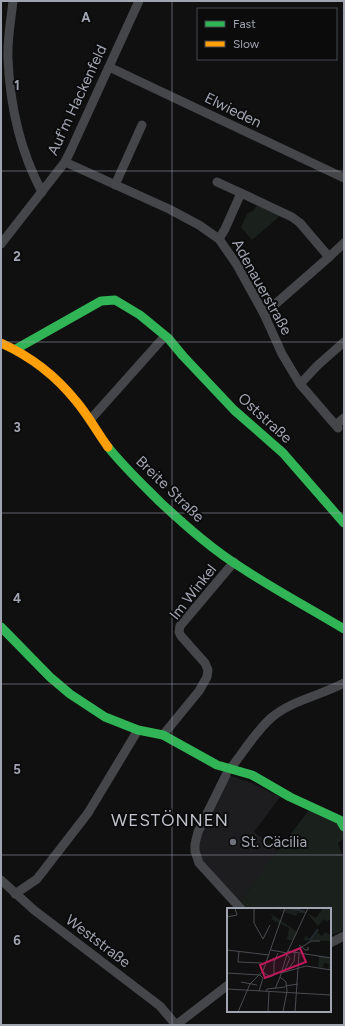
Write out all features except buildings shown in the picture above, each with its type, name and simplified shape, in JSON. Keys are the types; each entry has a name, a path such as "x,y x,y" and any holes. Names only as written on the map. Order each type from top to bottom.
{"street":[{"path":"13,1 8,58 13,111 22,147 42,192"},
{"name":"Auf'm Hackenfeld","path":"1,244 65,162 139,1"},
{"name":"Elwieden","path":"109,67 344,178"},
{"path":"115,185 142,125"},
{"name":"Adenauerstraße","path":"65,162 175,212 198,224 219,239 237,265 264,314 282,354 300,384 337,426 344,418"},
{"path":"217,182 292,217 300,223 329,257"},
{"path":"219,239 241,194"},
{"path":"264,314 344,243"},
{"name":"Oststraße","path":"16,349 101,301 114,300 122,304 140,315 165,336 234,410 283,453 344,523"},
{"path":"90,420 165,336"},
{"path":"300,384 318,365 344,342"},
{"name":"Breite Straße","path":"1,343 16,349 54,378 76,402 111,449 131,472 167,508 210,545 234,562 344,629"},
{"name":"Im Winkel","path":"163,735 199,691 207,677 208,670 205,663 181,636 179,632 180,626 234,562"},
{"path":"1,626 50,677 70,694 105,717 138,730 163,735 228,772 252,775 290,797 343,821"},
{"path":"240,908 199,863 194,851 198,832 228,772 270,719 299,701 333,689 344,683"},
{"path":"15,894 37,879 88,814 138,730"},
{"name":"Weststraße","path":"1,880 34,910 160,1006 176,1025"},
{"path":"331,942 344,936"},
{"path":"176,1025 227,986"}],"shaded area":[{"path":"257,205 280,216 252,240 241,227 247,214 254,210"},
{"name":"St. Cäcilia","path":"228,775 252,783 280,797 254,832 278,850 238,903 199,856 199,836"},
{"path":"309,810 338,822 344,833 344,838 338,843 344,860 344,930 331,936 331,908 243,908 238,903 244,897"}],"traffic: fast":[{"path":"16,349 101,301 115,300 140,315 168,338 234,410 283,453 344,523"},
{"path":"108,447 160,502 212,547 257,578 344,629"},
{"path":"1,627 50,677 70,694 105,717 138,730 163,735 217,765 252,775 290,797 340,820 344,827"}],"traffic: slow":[{"path":"1,343 32,360 60,383 80,406 108,447"}],"place":[{"name":"St. Cäcilia","path":"233,842"}],"district":[{"name":"WESTÖNNEN","path":"170,820"}]}
